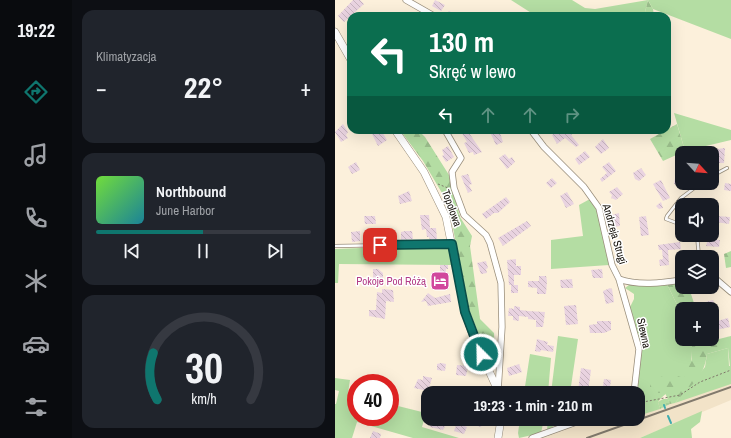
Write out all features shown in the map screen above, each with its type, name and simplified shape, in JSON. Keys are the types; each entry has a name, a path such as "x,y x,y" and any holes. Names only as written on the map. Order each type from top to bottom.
{"street":[{"path":"406,0 427,12"},
{"path":"335,32 347,53"},
{"name":"Topolowa","path":"398,134 432,186 446,217 469,326 496,386"},
{"path":"447,134 461,158 452,172 459,203 464,215 486,235 501,283 502,327 499,386"},
{"name":"Andrzeja Strugi","path":"534,134 545,148 594,198 599,208 612,265 619,279 625,281 650,283 675,281"},
{"name":"Siewna","path":"619,279 639,349 635,386"},
{"path":"719,282 731,292"},
{"path":"498,438 500,426"},
{"path":"532,438 565,426"}],"lane":[{"path":"719,172 727,168"},
{"path":"681,198 692,190"},
{"path":"675,206 666,219 675,223"},
{"path":"335,246 452,244"}],"path":[{"path":"435,183 448,188"},
{"path":"645,402 680,395 700,382 731,370"}],"shaded area":[{"path":"731,372 731,400 640,438 543,438 576,426 645,426 645,403 684,395"}],"green space":[{"path":"511,0 572,0 585,8 595,9 648,0 645,12 530,12"},
{"path":"648,0 731,0 731,39 671,16 671,12 661,12 653,9"},
{"path":"648,0 653,12 645,12"},
{"path":"674,113 731,130 731,140 706,146 684,146"},
{"path":"677,124 684,146 675,146 675,156 663,161 650,139 659,134 671,134 671,127"},
{"path":"403,134 422,134 449,175 460,217 472,236 470,246 480,319 494,333 495,367 491,367 466,301 452,222 442,193 423,161"},
{"path":"590,199 597,211 609,265 551,269 551,240 583,236 579,205"},
{"path":"439,245 449,247 452,265 339,264 338,283 335,283 335,249"},
{"path":"731,251 731,267 726,268 724,254"},
{"path":"675,283 675,294 691,294 694,302 676,302 667,284"},
{"path":"667,284 676,302 675,346 692,346 692,355 687,375 658,402 660,409 645,414 645,386 637,386 641,347 630,307 634,299 634,294 625,288 629,285 646,286"},
{"path":"558,336 578,339 571,386 552,386"},
{"path":"731,336 730,367 728,348 707,354 700,376 675,403 670,404 665,393 650,393 650,380 671,374 684,378 692,359 692,346 719,346 719,339"},
{"path":"728,348 729,366 731,366 731,384 675,403 705,367 707,354"},
{"path":"530,354 551,358 549,386 525,386"},
{"path":"335,378 347,380 347,426 356,426 352,438 335,438 335,404 339,391 335,390"},
{"path":"663,399 668,399 670,404 660,409 658,402"},
{"path":"399,406 421,412 422,427 459,438 413,438 371,426 399,426"},
{"path":"702,411 700,422 691,429 692,438 640,438"},
{"path":"519,426 542,426 541,433 519,438"},
{"path":"547,426 554,426 547,430"}],"building":[{"path":"353,0 360,0 364,4 355,12 347,12 347,19 344,22 338,16"},
{"path":"435,0 445,5 441,11 432,6"},
{"path":"343,124 347,130 346,135 348,138 341,142 335,132"},
{"path":"372,134 383,134 387,140 378,146"},
{"path":"462,134 470,134 482,152 474,155 473,152 469,153 464,143 467,142"},
{"path":"491,134 500,134 503,142 496,145"},
{"path":"572,134 571,135 579,145 576,147 565,138 557,144 552,135"},
{"path":"603,139 609,148 601,154 595,147"},
{"path":"448,146 454,157 446,162 442,156 444,155 442,150"},
{"path":"725,148 724,163 719,163 719,149"},
{"path":"585,151 590,157 579,165 575,159"},
{"path":"505,154 509,159 512,157 515,162 507,169 499,158"},
{"path":"356,162 360,170 352,174 348,167"},
{"path":"609,162 616,171 602,182 600,179 607,173 602,167"},
{"path":"641,168 646,175 639,181 635,179 633,173"},
{"path":"468,174 472,184 469,185 472,191 468,193 461,176"},
{"path":"552,178 557,183 551,188 546,183"},
{"path":"661,180 670,198 663,201 653,184"},
{"path":"725,183 731,184 731,191 724,190"},
{"path":"617,187 623,194 616,200 611,198 612,195 609,192"},
{"path":"409,191 412,201 400,204 398,196"},
{"path":"567,192 574,204 566,208 560,196"},
{"path":"506,197 510,202 498,213 494,213 486,219 482,214"},
{"path":"661,202 663,208 659,209 656,206"},
{"path":"619,213 620,226 614,227 612,215"},
{"path":"420,215 429,215 430,228 436,228 437,239 430,240 429,237 427,237 426,229 422,230"},
{"path":"364,216 375,216 376,224 365,224"},
{"path":"646,216 649,235 641,236 639,217"},
{"path":"719,216 730,217 729,224 719,222"},
{"path":"527,221 531,226 503,246 498,238"},
{"path":"378,230 389,230 388,240 378,239"},
{"path":"360,231 360,241 352,242 351,232"},
{"path":"412,231 413,239 401,240 401,232"},
{"path":"720,240 719,247 706,246 707,242 719,242"},
{"path":"680,242 681,249 668,250 669,265 660,266 659,260 663,259 662,250 659,250 658,245"},
{"path":"516,259 516,266 521,266 521,275 514,275 514,285 518,285 518,293 511,293 507,260"},
{"path":"486,261 488,268 486,269 487,273 481,274 477,263"},
{"path":"440,265 448,265 448,269 446,269 446,284 434,284 433,278 440,278"},
{"path":"373,269 378,269 383,273 383,278 379,278 379,282 373,283"},
{"path":"602,269 603,278 593,278 591,270"},
{"path":"539,276 546,276 546,294 537,294 537,288 528,287 528,281 539,281"},
{"path":"572,279 573,288 561,288 560,280"},
{"path":"610,288 612,289 614,302 606,304 603,291"},
{"path":"382,289 393,290 394,302 386,301 385,319 369,316 369,310 376,310 377,292 382,293"},
{"path":"428,293 435,298 450,294 451,302 428,306 426,301 421,302"},
{"path":"576,305 578,324 566,325 564,306"},
{"path":"514,306 520,307 520,310 545,312 543,327 536,327 536,320 528,319 528,317 519,316 519,321 513,320 513,316 508,316 509,308 514,309"},
{"path":"728,318 730,327 719,329 719,321"},
{"path":"597,321 611,321 611,330 604,333 590,333 589,325 597,324"},
{"path":"537,339 548,342 547,345 554,346 553,352 541,350 540,352 535,351"},
{"path":"437,364 446,364 445,371 437,370"},
{"path":"519,364 522,372 509,376 507,368"},
{"path":"457,365 468,366 466,376 456,375"},
{"path":"581,368 591,370 589,386 579,386"},
{"path":"423,376 432,378 430,386 421,386 421,390 414,388 418,379 423,380"},
{"path":"604,379 611,380 610,386 603,386"},
{"path":"430,426 445,426 443,430"},
{"path":"456,426 467,427 464,434 454,431"},
{"path":"373,431 381,434 380,438 370,438"}],"waterway":[{"path":"668,416 671,423"}],"railway":[{"path":"587,438 731,387"}],"place":[{"name":"Pokoje Pod Różą","path":"440,281"}],"route":[{"path":"380,245 452,244 465,312 471,333 481,354"}]}
